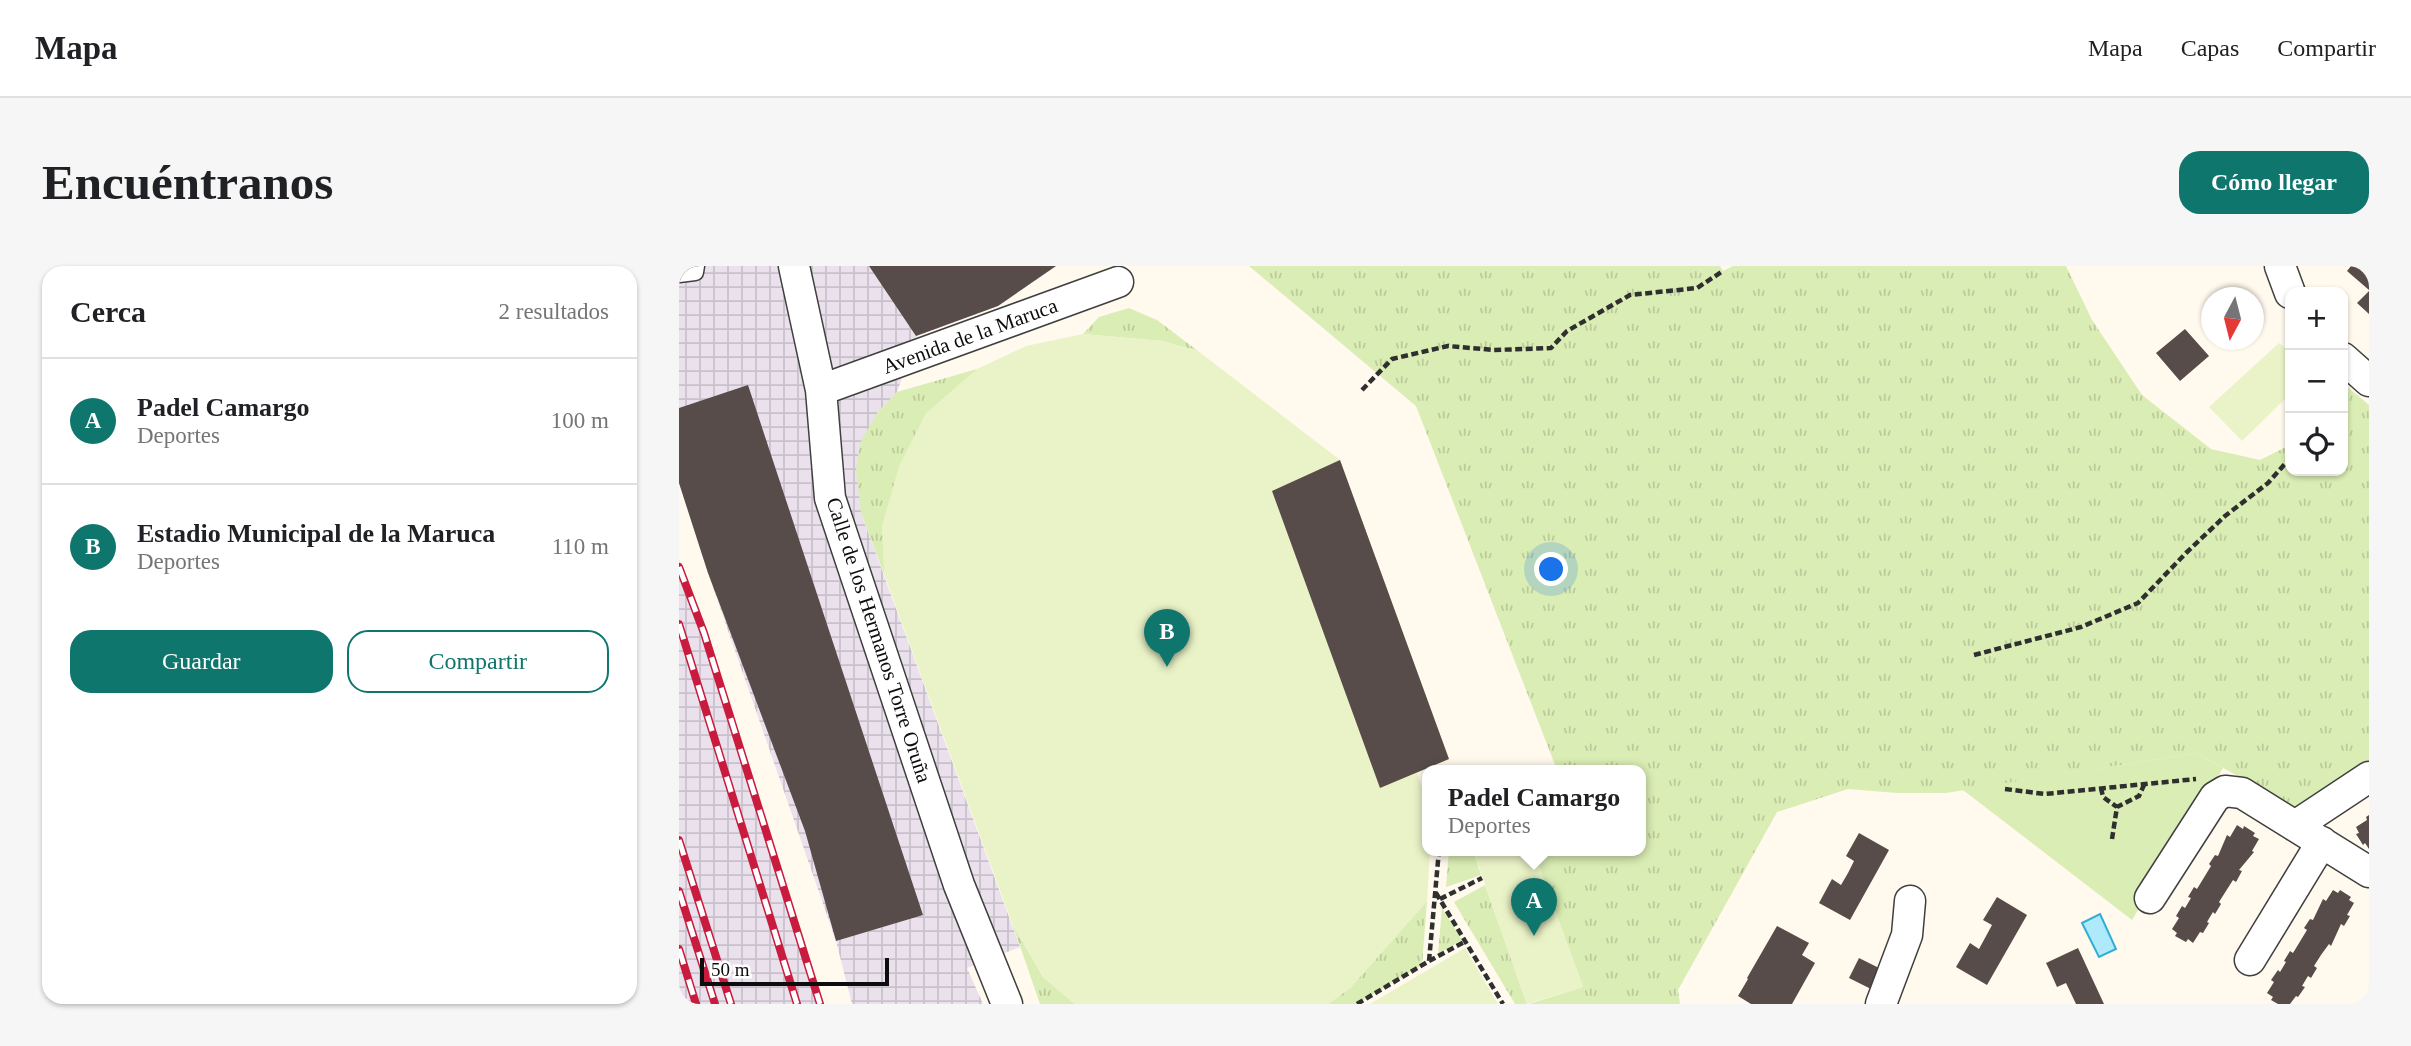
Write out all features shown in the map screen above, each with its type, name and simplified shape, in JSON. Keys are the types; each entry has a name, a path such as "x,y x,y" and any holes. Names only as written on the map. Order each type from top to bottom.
{"street":[{"name":"Calle de los Hermanos Torre Oruña","path":"795,266 821,390 830,498 959,885 1007,1004"},
{"path":"2280,266 2288,287"},
{"name":"Avenida de la Maruca","path":"821,390 1118,282"},
{"path":"2348,362 2369,381"},
{"path":"2295,826 2369,777"},
{"path":"2150,898 2215,797 2225,792 2242,793 2369,872"},
{"path":"2250,960 2322,842"},
{"path":"1881,1004 1907,935 1910,901"}],"lane":[{"path":"679,274 695,272 696,266"}],"path":[{"path":"1362,390 1392,359 1448,346 1494,350 1551,348 1567,331 1630,295 1697,288 1723,271"},
{"path":"1974,655 2081,627 2138,603 2225,516 2268,483 2285,464"},
{"path":"2005,789 2045,794 2199,779 2225,792"},
{"path":"2117,807 2139,796 2144,784"},
{"path":"2101,788 2103,797 2117,807"},
{"path":"2112,839 2117,807"},
{"path":"1429,961 1439,856"},
{"path":"1440,899 1482,878"},
{"path":"1436,892 1503,1004"},
{"path":"1357,1004 1465,941"}],"shaded area":[{"path":"679,266 1056,266 998,306 917,336 897,392 877,413 861,513 1020,947 967,968 983,1004 852,1004 836,941 679,483"},
{"path":"679,559 755,783 816,1004 679,1004"}],"green space":[{"path":"1249,266 1720,266 1723,271 1733,266 2066,266 2092,320 2142,395 2211,449 2260,460 2285,448 2285,476 2348,476 2348,387 2369,405 2369,762 2298,809 2196,753 1946,793 1848,789 1777,812 1678,990 1680,1004 1529,1004 1583,987 1535,856 1646,856 1646,765 1555,765 1416,406"},
{"path":"1129,308 1157,320 1198,351 1162,341 1083,334 1099,317"},
{"path":"1083,334 1162,341 1198,351 1340,460 1449,759 1435,765 1422,765 1422,771 1417,773 1422,788 1422,856 1430,856 1427,901 1350,988 1328,1004 1075,1004 1043,977 1012,923 884,574 882,526 899,466 926,413 977,369 1026,346"},
{"path":"2279,343 2285,348 2285,399 2242,441 2209,407"},
{"path":"977,369 884,574 861,513 856,470 860,443 877,413 897,392"},
{"path":"2196,753 2223,768 2132,920 1963,790"},
{"path":"1449,856 1475,856 1481,875 1446,887"},
{"path":"1475,856 1535,856 1583,987 1527,1004"},
{"path":"1485,885 1527,1004 1515,1004 1454,902"},
{"path":"1427,901 1422,965 1357,1004 1328,1004 1350,988"},
{"path":"1442,908 1462,940 1438,954"},
{"path":"1012,923 1043,977 1075,1004 1040,1004"},
{"path":"1465,948 1498,1004 1370,1004"}],"water":[{"path":"2100,914 2116,949 2099,957 2082,923"}],"building":[{"path":"869,266 1056,266 998,306 916,336"},
{"path":"2351,266 2369,266 2369,290 2347,271"},
{"path":"2369,291 2369,314 2357,303"},
{"path":"2185,329 2209,356 2180,381 2156,353"},
{"path":"748,385 923,915 836,941 805,831 708,573 679,483 679,408"},
{"path":"1340,460 1449,759 1435,765 1422,765 1422,770 1380,788 1272,491"},
{"path":"2369,815 2369,849 2356,834 2359,833 2356,827 2367,820"},
{"path":"2237,825 2255,833 2253,836 2259,839 2252,851 2254,852 2239,870 2242,871 2236,882 2233,880 2203,933 2200,932 2193,943 2188,939 2186,942 2175,936 2177,933 2172,929 2179,918 2176,916 2182,906 2185,908 2194,887 2197,889 2211,866 2209,864 2215,855 2218,856 2227,835 2230,837"},
{"path":"1859,833 1889,850 1850,920 1819,903 1832,879 1841,885 1848,873 1854,861 1846,856"},
{"path":"2333,890 2338,893 2340,890 2351,897 2349,900 2354,903 2347,915 2350,916 2344,926 2341,924 2331,946 2329,944 2321,955 2314,966 2317,968 2311,978 2308,976 2298,997 2290,1004 2278,1004 2271,1000 2273,997 2267,993 2274,982 2271,980 2278,970 2280,972 2290,951 2293,953 2307,930 2304,928 2310,919 2313,920 2323,899 2326,901"},
{"path":"1997,897 2027,915 1987,985 1956,967 1970,943 1979,949 1992,925 1983,920"},
{"path":"1777,926 1809,943 1802,955 1815,963 1792,1004 1751,1004 1738,996"},
{"path":"2078,948 2104,1004 2076,1004 2066,983 2057,987 2046,963"},
{"path":"1859,958 1881,969 1871,989 1849,978"}],"railway":[{"path":"679,567 704,633 820,1004"},
{"path":"679,624 797,1004"},
{"path":"679,840 731,1004"},
{"path":"679,891 715,1004"},
{"path":"679,949 696,1004"}],"place":[{"name":"Estadio Municipal de la Maruca","path":"1167,667"},
{"name":"Padel Camargo","path":"1534,936"}]}
